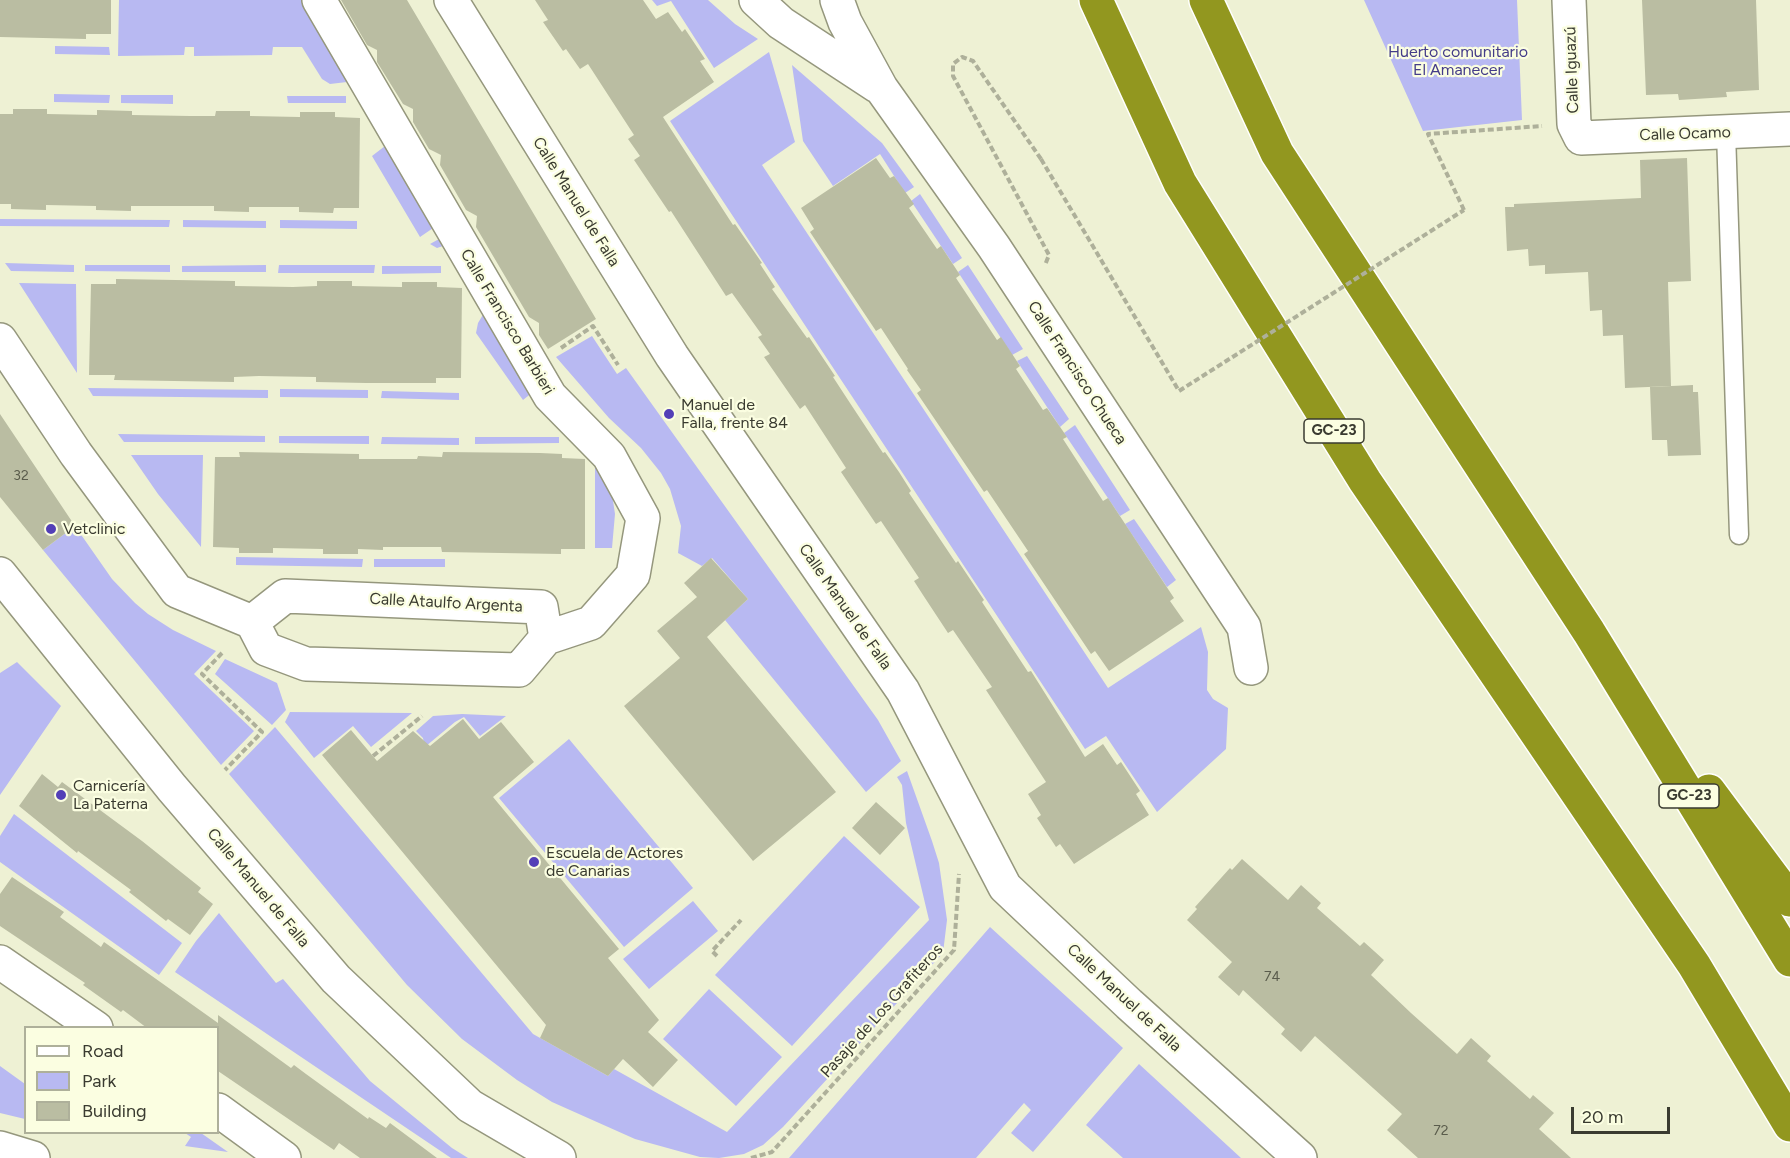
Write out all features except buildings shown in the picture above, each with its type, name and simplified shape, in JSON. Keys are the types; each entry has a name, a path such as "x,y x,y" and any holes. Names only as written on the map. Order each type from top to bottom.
{"highway":[{"name":"GC-23","path":"1096,0 1180,183 1365,481 1694,965 1790,1125"},
{"name":"GC-23","path":"1206,0 1277,153 1589,632 1790,960"},
{"path":"1589,632 1790,900"}],"street":[{"name":"Calle Francisco Barbieri","path":"319,0 550,396 609,456 643,518 633,575 591,623 546,638"},
{"name":"Calle Manuel de Falla","path":"451,0 672,356 903,691 1005,887 1129,1004 1300,1158"},
{"path":"756,0 782,23 881,88"},
{"path":"837,0 845,22 881,88"},
{"name":"Calle Iguazú","path":"1569,0 1578,131"},
{"name":"Calle Francisco Chueca","path":"881,88 994,247 1244,627 1251,668"},
{"name":"Calle Ocamo","path":"1578,131 1726,132 1790,129"},
{"path":"0,340 76,454 177,591 252,622 266,649 306,664 519,670 546,638"},
{"name":"Calle Manuel de Falla","path":"0,574 172,788 336,980 470,1106 559,1158"},
{"name":"Calle Ataulfo Argenta","path":"252,622 285,596 541,607 546,638"},
{"path":"0,962 93,1026"},
{"path":"219,1111 285,1158"},
{"path":"0,1148 33,1158"}],"lane":[{"path":"1726,132 1739,535"}],"path":[{"path":"1045,266 1049,255 953,76 953,64 962,57 974,61 1041,159 1179,391 1464,210 1428,134 1578,131"},
{"path":"559,349 593,326 618,365"},
{"path":"222,653 202,674 262,732 225,770"},
{"path":"373,756 422,716"},
{"name":"Pasaje de Los Grafiteros","path":"751,1158 772,1152 954,951 959,867"},
{"path":"717,956 712,951 741,920"}],"green space":[{"path":"119,0 305,0 439,224 420,237 372,156 385,146 347,82 330,84 322,79 302,47 273,47 272,55 194,56 194,47 185,47 184,55 118,56"},
{"path":"652,0 708,0 735,24 758,39 714,68 671,1 657,6"},
{"name":"Huerto comunitario El Amanecer","path":"1364,0 1517,0 1522,120 1423,131"},
{"path":"55,46 109,47 110,55 55,54"},
{"path":"769,52 795,142 762,165 1108,688 1201,627 1208,652 1207,690 1213,699 1228,708 1226,749 1157,812 1106,736 1085,749 670,121"},
{"path":"792,65 882,143 914,187 905,193 880,154 833,186 803,141"},
{"path":"54,94 110,95 109,103 54,102"},
{"path":"121,95 173,95 173,104 121,103"},
{"path":"287,96 346,96 346,103 288,103"},
{"path":"920,194 962,258 953,264 911,201"},
{"path":"0,219 170,220 169,227 0,226"},
{"path":"183,220 266,221 266,228 183,227"},
{"path":"280,220 357,221 357,229 280,228"},
{"path":"448,234 538,388 523,400 476,333 478,323 484,313 446,245 437,248 430,244"},
{"path":"5,263 74,265 74,272 11,271"},
{"path":"85,265 170,265 170,272 85,271"},
{"path":"266,265 266,272 182,272 182,266"},
{"path":"279,265 375,265 374,273 278,273"},
{"path":"968,265 1023,349 1012,355 958,272"},
{"path":"382,266 441,266 441,273 382,274"},
{"path":"19,283 76,284 77,373"},
{"path":"592,336 617,374 626,368 878,720 901,761 866,792 725,620 748,599 712,558 702,566 678,553 681,526 670,489 661,473 641,448 609,418 556,357"},
{"path":"1027,356 1069,419 1060,427 1017,361"},
{"path":"88,388 268,390 268,398 93,396"},
{"path":"280,389 368,390 368,398 280,397"},
{"path":"382,391 459,393 459,400 381,398"},
{"path":"1075,425 1130,510 1120,516 1064,433"},
{"path":"118,434 265,436 265,442 124,442"},
{"path":"279,436 369,436 369,444 279,443"},
{"path":"382,437 459,438 459,445 381,444"},
{"path":"475,437 559,437 559,443 475,444"},
{"path":"131,455 203,455 201,547 158,494"},
{"path":"595,463 612,494 615,514 612,548 595,548"},
{"path":"1134,519 1176,580 1167,587 1125,524"},
{"path":"75,526 112,579 135,603 173,630 216,651 194,674 254,731 221,765 43,550"},
{"path":"236,557 363,559 362,567 236,565"},
{"path":"374,559 445,559 445,567 374,567"},
{"path":"225,659 277,683 286,710 272,725 215,674"},
{"path":"17,662 61,706 0,795 0,673"},
{"path":"290,712 412,713 371,747 353,726 314,758 285,722"},
{"path":"462,714 506,716 480,736 464,717 420,751 424,744 423,738 416,731 433,716"},
{"path":"275,727 533,1034 608,1076 614,1069 727,1132 929,920 906,823 902,785 897,777 907,771 939,863 947,920 943,953 783,1127 763,1145 744,1154 719,1158 700,1157 635,1139 552,1102 517,1080 462,1039 407,985 229,774"},
{"path":"569,739 693,888 624,947 499,798"},
{"path":"14,814 182,943 159,975 0,862 0,836"},
{"path":"844,836 920,907 792,1046 715,975"},
{"path":"693,901 718,931 649,989 623,959"},
{"path":"219,913 276,983 283,979 370,1081 452,1148 468,1158 451,1158 175,972"},
{"path":"990,927 1123,1048 1033,1152 1011,1133 1031,1110 1024,1103 976,1158 789,1158"},
{"path":"709,989 782,1057 736,1106 663,1039"},
{"path":"1139,1064 1241,1158 1123,1158 1086,1125"},
{"path":"0,1066 24,1083 24,1119 0,1113"},
{"path":"186,1134 202,1134 228,1152 185,1146 191,1137"}],"place":[{"name":"Manuel de Falla, frente 84","path":"669,414"},
{"name":"Vetclinic","path":"51,529"},
{"name":"Carnicería La Paterna","path":"61,795"},
{"name":"Escuela de Actores de Canarias","path":"534,862"}]}
